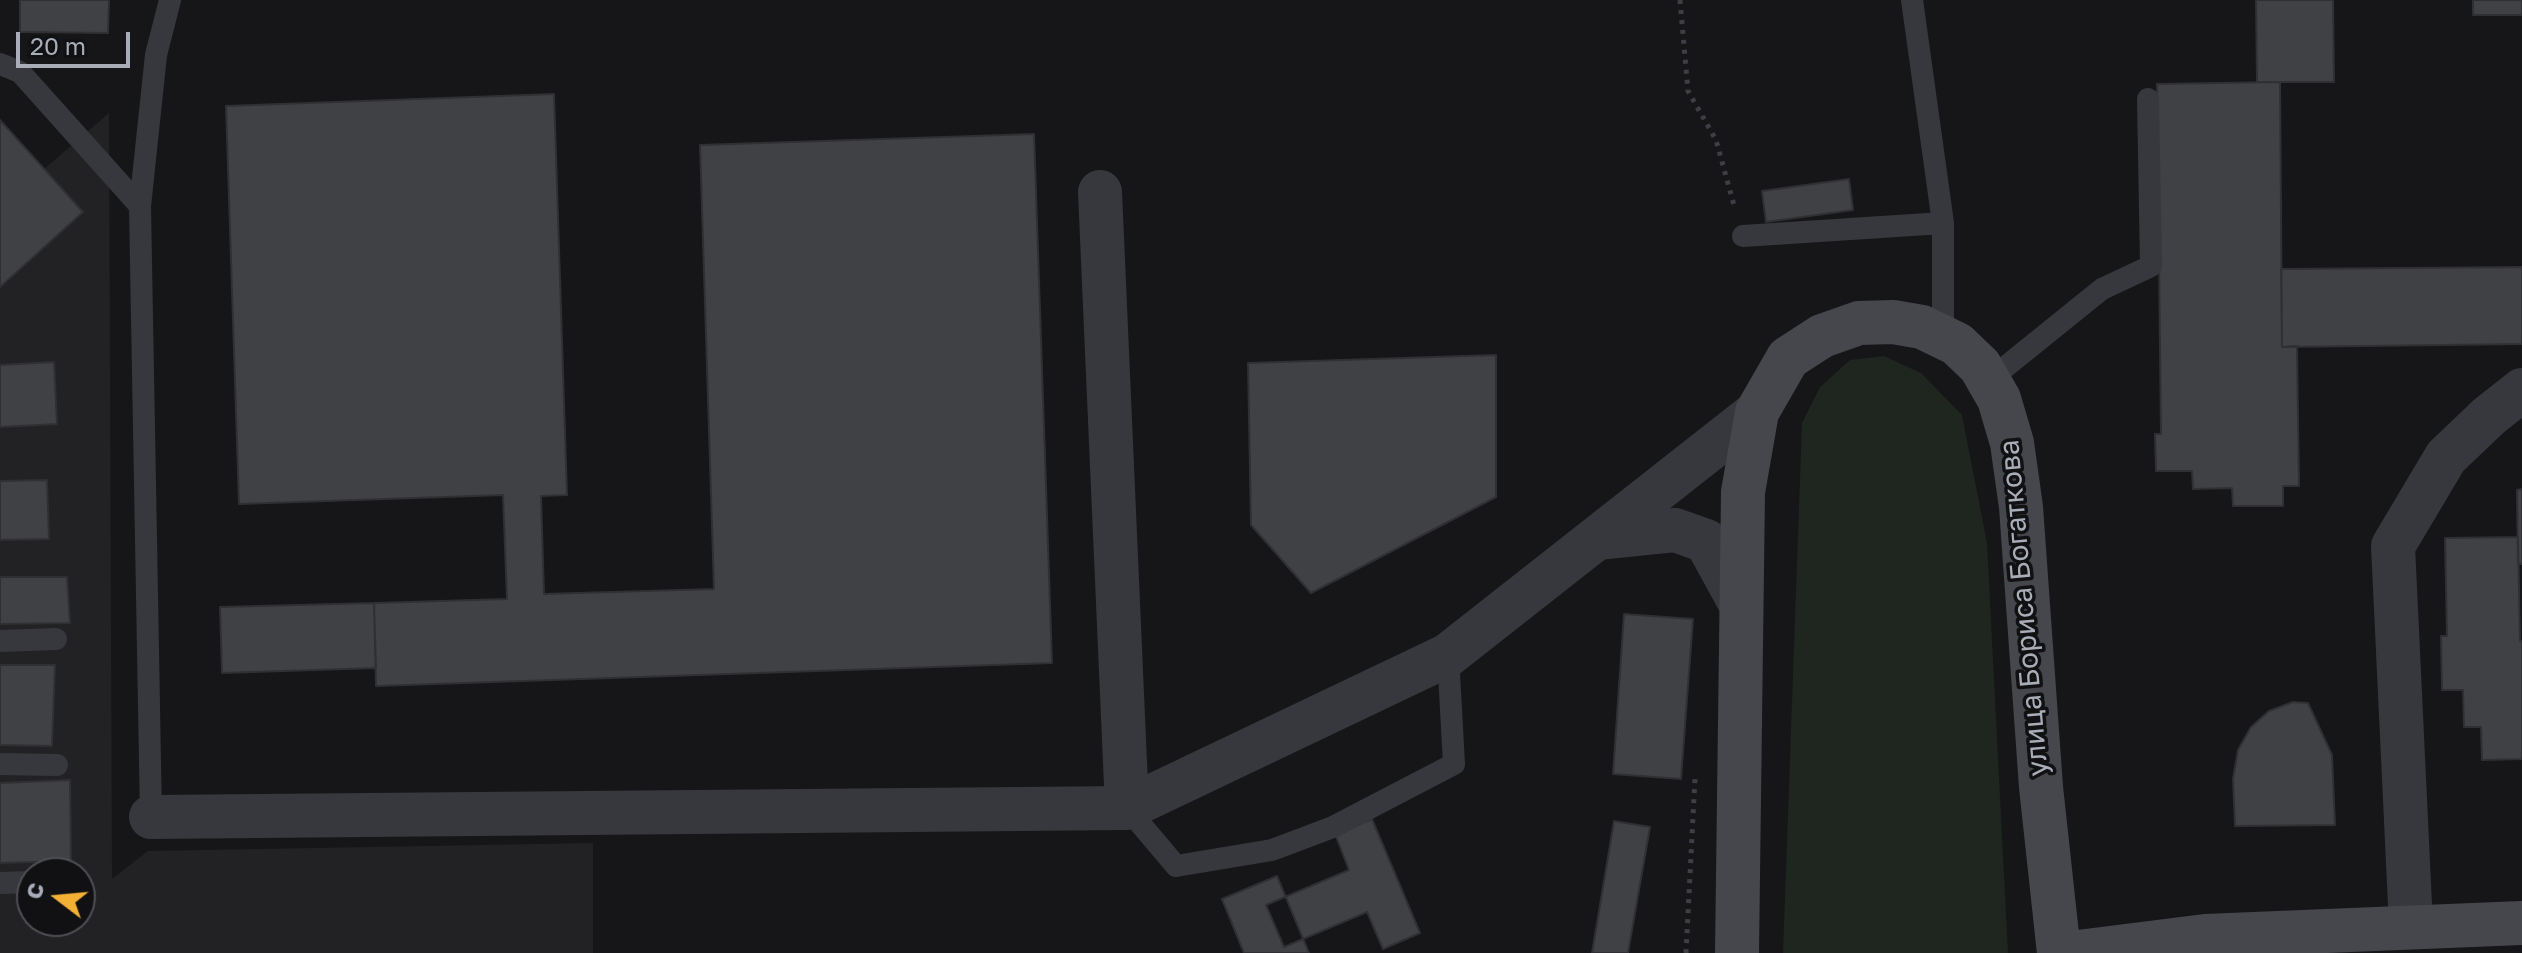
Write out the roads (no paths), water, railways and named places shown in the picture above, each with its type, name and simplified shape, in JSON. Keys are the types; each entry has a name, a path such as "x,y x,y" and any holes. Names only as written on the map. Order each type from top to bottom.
{"main road":[{"name":"улица Бориса Богаткова","path":"1737,953 1743,492 1757,412 1788,358 1822,336 1859,323 1893,322 1922,327 1957,344 1980,366 1999,399 2012,443 2021,507 2041,787 2059,953"},
{"path":"2070,953 2205,936 2522,923"}],"street":[{"path":"1100,192 1127,808"},
{"path":"2411,926 2393,546 2446,457 2511,407"},
{"path":"151,817 1127,808 1448,655 1757,412"},
{"path":"1597,538 1675,530 1706,541 1740,603"}],"lane":[{"path":"151,817 140,206 156,55 170,0"},
{"path":"1912,0 1943,223 1943,337"},
{"path":"0,64 20,72 140,206"},
{"path":"1988,381 2102,289 2151,266 2148,99"},
{"path":"1743,236 1943,223"},
{"path":"0,641 56,639"},
{"path":"1127,808 1176,866 1272,850 1333,827 1454,764 1448,655"},
{"path":"0,764 57,765"}]}
